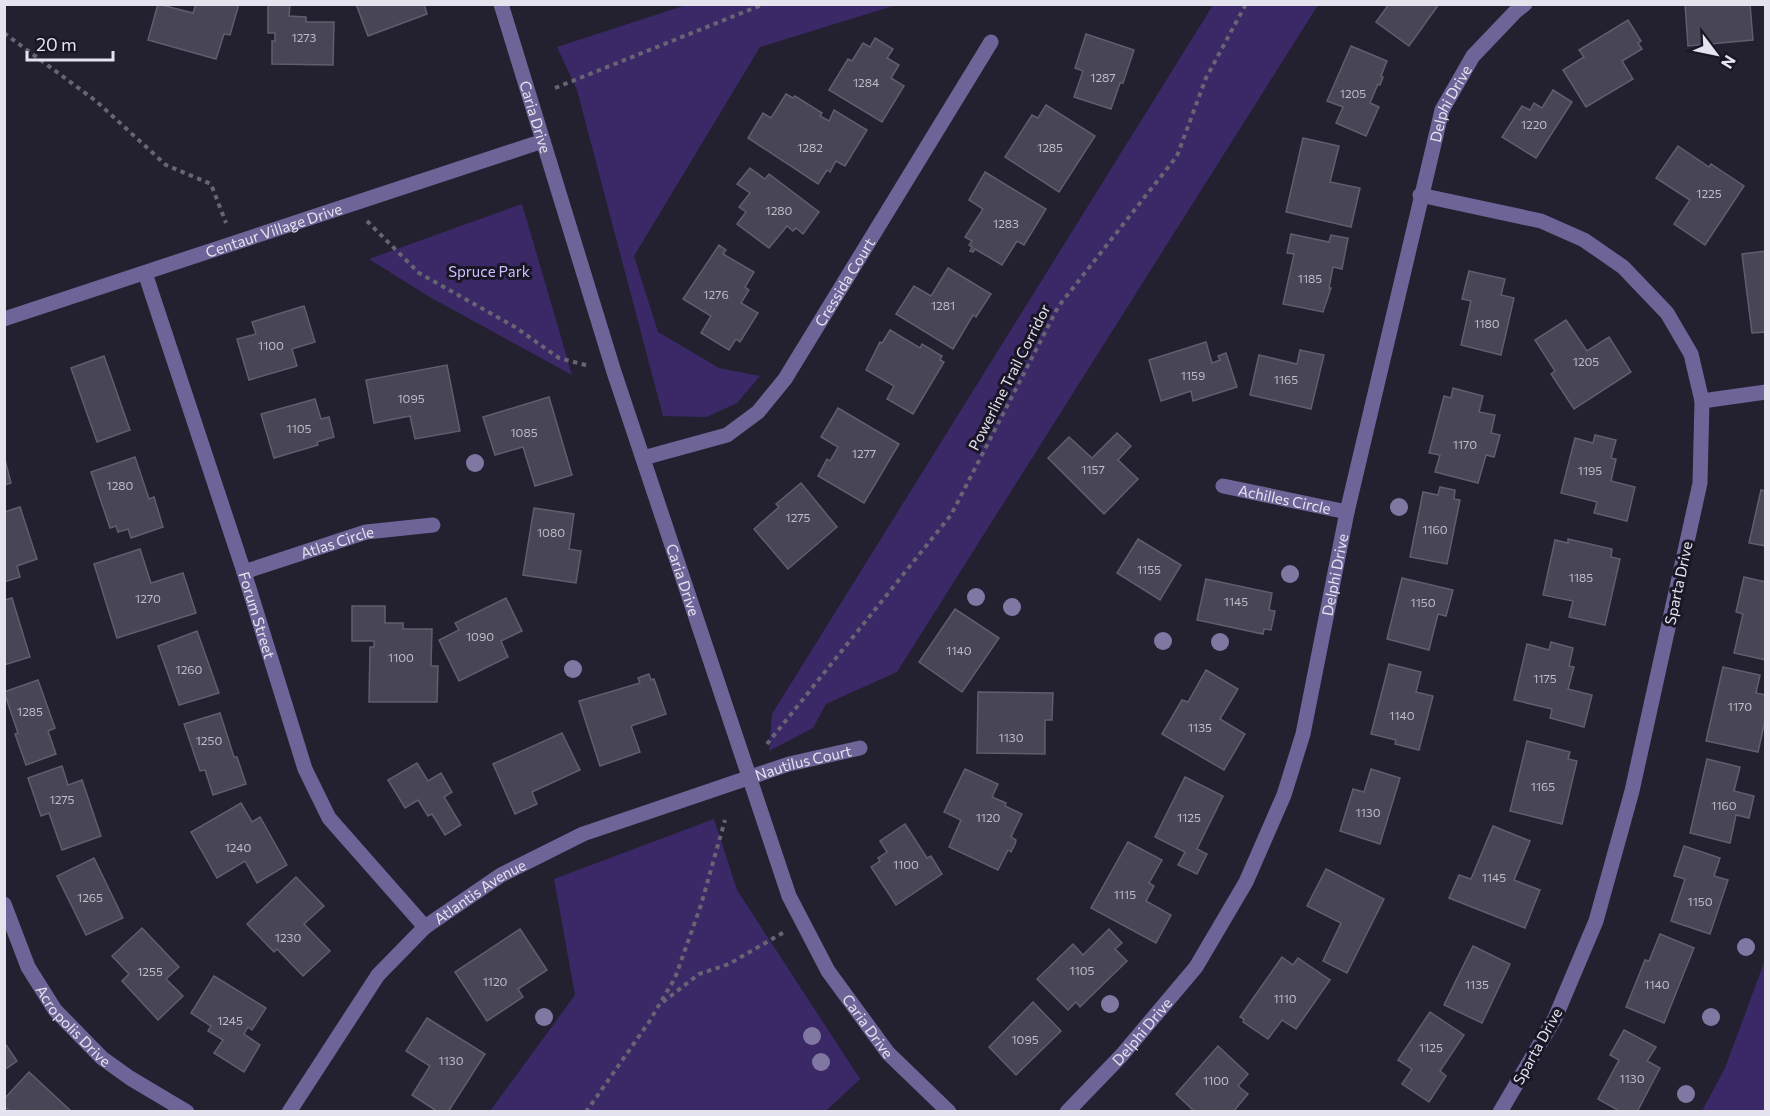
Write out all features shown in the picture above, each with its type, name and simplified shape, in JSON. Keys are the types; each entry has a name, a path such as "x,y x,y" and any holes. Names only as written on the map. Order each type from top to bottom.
{"street":[{"name":"Caria Drive","path":"501,4 614,372 789,896 828,971 888,1053 949,1112"},
{"name":"Delphi Drive","path":"1067,1112 1121,1056 1196,967 1246,882 1284,795 1303,734 1347,512 1420,195 1442,110 1473,56 1525,4"},
{"name":"Cressida Court","path":"643,458 727,435 758,412 784,379 991,42"},
{"name":"Centaur Village Drive","path":"4,319 352,206 543,141"},
{"name":"Sparta Drive","path":"1420,195 1540,221 1584,240 1623,267 1667,313 1691,354 1702,401 1700,483 1632,791 1596,921 1555,1018 1500,1112"},
{"name":"Forum Street","path":"145,273 244,572 305,769 329,818 425,927"},
{"path":"1702,401 1766,392"},
{"name":"Achilles Circle","path":"1223,486 1347,512"},
{"name":"Atlas Circle","path":"244,572 366,532 433,525"},
{"name":"Nautilus Court","path":"750,779 789,764 860,748"},
{"name":"Atlantis Avenue","path":"289,1112 378,975 425,927 501,875 583,834 750,779"},
{"name":"Acropolis Drive","path":"4,904 28,967 55,1010 102,1058 130,1078 187,1112"}],"path":[{"path":"555,88 764,4"},
{"name":"Powerline Trail Corridor","path":"767,744 951,515 1058,307 1177,156 1206,78 1246,4"},
{"path":"4,33 96,101 166,165 211,184 234,243"},
{"path":"352,206 419,273 515,327 559,358 614,372"},
{"path":"648,1022 675,978 701,905 725,820"},
{"path":"586,1112 666,998 699,974 729,964 802,922"}],"green space":[{"path":"686,5 896,5 760,47 634,256 658,332 719,368 760,376 737,403 707,417 663,416 577,90 557,47"},
{"path":"1213,5 1318,5 897,672 826,704 813,728 769,751 772,714"},
{"name":"Spruce Park","path":"522,204 572,375 428,296 369,259"},
{"path":"714,819 737,890 860,1079 826,1111 490,1111 575,995 554,879"},
{"path":"1765,960 1765,1111 1702,1111 1725,1068"}],"building":[{"path":"158,4 193,13 196,4 239,4 230,35 224,34 216,59 148,40"},
{"path":"268,4 290,4 289,16 306,17 306,22 334,22 333,65 272,64 272,41 275,41 275,33 268,33"},
{"path":"356,4 424,4 427,14 368,36"},
{"path":"1389,4 1439,4 1409,46 1376,22"},
{"path":"1685,4 1750,4 1753,40 1688,46"},
{"path":"1628,20 1641,41 1638,43 1642,49 1622,61 1633,79 1586,107 1563,70 1584,57 1579,50"},
{"path":"1086,34 1134,50 1111,109 1074,97 1083,71 1075,68"},
{"path":"875,38 893,49 887,58 899,65 891,78 904,86 882,122 829,90 848,59 852,61 863,43 870,47"},
{"path":"1351,46 1387,61 1380,85 1378,84 1370,103 1379,107 1366,136 1336,123 1343,107 1327,101"},
{"path":"1553,90 1572,102 1536,158 1502,137 1522,106 1530,110 1534,103 1542,108"},
{"path":"786,94 793,98 795,96 822,113 820,116 829,121 834,110 867,130 845,166 836,161 830,172 827,170 818,184 748,138 763,113 771,118"},
{"path":"1046,105 1095,136 1059,192 1005,157 1032,115 1038,118"},
{"path":"1303,138 1339,146 1330,182 1360,188 1351,227 1286,212"},
{"path":"1678,146 1709,167 1711,164 1744,186 1705,245 1674,224 1690,200 1656,178"},
{"path":"750,168 765,179 769,174 819,212 803,234 796,228 793,231 787,226 769,248 737,224 746,212 739,207 750,193 737,184"},
{"path":"985,172 1046,209 1024,245 1017,241 1002,265 975,249 973,252 970,251 972,247 969,245 972,241 965,237 983,209 969,200"},
{"path":"1291,234 1329,242 1331,235 1348,238 1342,269 1333,267 1329,288 1331,288 1323,312 1283,304 1294,254 1287,253"},
{"path":"719,245 726,250 723,254 754,272 745,287 749,290 741,303 758,313 740,342 736,339 729,350 701,333 711,316 683,299"},
{"path":"1766,251 1766,332 1752,333 1742,254"},
{"path":"948,268 991,294 976,317 973,315 953,349 896,314 914,286 931,296"},
{"path":"1469,271 1505,279 1501,295 1514,298 1501,355 1461,345 1471,301 1462,299"},
{"path":"304,306 315,342 292,349 297,366 249,380 237,339 256,334 252,322"},
{"path":"1566,320 1587,351 1609,337 1631,372 1574,409 1551,374 1555,371 1535,340"},
{"path":"890,330 920,348 922,344 942,356 940,360 944,362 913,414 887,399 894,386 866,370 880,342 882,343"},
{"path":"1206,342 1212,363 1220,360 1218,356 1226,353 1237,387 1193,401 1191,391 1161,401 1149,360"},
{"path":"1300,350 1324,355 1311,409 1250,395 1259,355 1297,364"},
{"path":"104,356 130,430 97,442 71,368"},
{"path":"447,365 460,431 415,439 410,416 374,423 366,380"},
{"path":"1453,388 1483,396 1479,412 1495,415 1491,433 1500,435 1494,457 1486,455 1478,483 1435,472 1440,455 1429,453 1444,396 1451,398"},
{"path":"549,397 572,475 535,486 523,447 495,455 483,417"},
{"path":"315,399 321,419 329,417 334,437 317,442 318,445 274,458 261,414"},
{"path":"838,408 899,444 864,503 818,476 827,459 830,461 838,447 821,437"},
{"path":"1117,433 1131,446 1118,460 1138,479 1104,514 1048,458 1069,437 1092,458"},
{"path":"1595,435 1616,440 1611,458 1616,459 1611,481 1635,487 1627,521 1594,513 1597,502 1561,493 1575,438 1593,443"},
{"path":"4,456 11,483 4,485"},
{"path":"135,457 149,499 154,497 163,527 131,538 128,529 118,532 116,526 110,528 91,472"},
{"path":"801,483 837,527 788,569 754,529 779,507 776,504"},
{"path":"1440,487 1455,490 1454,499 1460,500 1447,564 1410,557 1423,492 1438,495"},
{"path":"1761,490 1766,491 1766,546 1749,543"},
{"path":"20,507 37,559 17,566 20,577 4,582 4,512"},
{"path":"534,508 574,514 569,549 581,551 576,583 523,575"},
{"path":"1138,539 1181,565 1160,600 1117,573"},
{"path":"1568,539 1612,549 1611,557 1620,559 1605,625 1569,617 1573,601 1543,595 1555,540 1568,543"},
{"path":"140,549 151,583 183,573 196,613 117,638 94,564"},
{"path":"1744,577 1766,582 1766,660 1734,653 1743,614 1736,612"},
{"path":"1402,578 1453,590 1446,616 1438,614 1429,650 1387,639"},
{"path":"1206,579 1272,593 1269,610 1275,611 1271,630 1264,629 1263,634 1197,620"},
{"path":"12,598 30,657 4,665 4,600"},
{"path":"506,598 522,631 501,641 508,657 459,681 439,640 459,630 455,623"},
{"path":"352,606 385,606 385,623 403,623 403,629 432,629 431,666 438,666 437,702 369,702 370,647 374,647 374,641 352,641"},
{"path":"955,609 999,638 962,692 919,662"},
{"path":"197,631 219,693 179,705 158,646"},
{"path":"1551,642 1573,648 1569,666 1574,667 1568,689 1592,695 1584,727 1550,718 1552,709 1514,700 1527,644 1549,650"},
{"path":"1389,664 1421,672 1416,692 1433,696 1419,750 1395,744 1396,740 1371,734"},
{"path":"1723,667 1760,675 1756,693 1766,695 1766,716 1758,752 1706,741"},
{"path":"1206,670 1238,689 1220,719 1245,734 1224,770 1162,734 1182,700 1188,702"},
{"path":"649,674 651,680 654,679 666,714 631,726 640,752 600,766 579,701 640,683 638,678"},
{"path":"38,680 55,728 48,731 56,754 26,765 4,692"},
{"path":"978,692 1053,693 1052,720 1045,720 1045,754 977,753"},
{"path":"220,713 234,757 237,757 246,784 213,795 205,770 200,771 184,724"},
{"path":"562,733 580,770 532,792 537,804 515,814 493,764"},
{"path":"1527,741 1570,752 1568,759 1577,761 1562,824 1510,811"},
{"path":"1707,759 1740,767 1734,791 1754,796 1749,818 1736,815 1730,843 1690,833"},
{"path":"417,763 428,781 441,773 452,792 444,797 461,825 445,835 432,814 428,816 418,800 405,808 388,780"},
{"path":"62,766 68,785 82,780 101,836 62,850 49,813 41,816 28,778"},
{"path":"965,769 998,784 992,797 1022,814 1011,837 1016,840 1015,844 1011,852 1008,850 998,870 949,847 961,820 944,812"},
{"path":"1371,769 1400,778 1380,844 1340,831 1353,789 1364,792"},
{"path":"1185,777 1223,796 1197,849 1207,854 1197,874 1178,865 1185,852 1155,837"},
{"path":"241,803 252,822 260,817 287,865 257,883 245,861 217,878 191,832"},
{"path":"905,824 927,858 931,856 942,874 896,905 871,867 887,852 880,841"},
{"path":"1493,826 1530,841 1514,880 1540,890 1525,928 1449,898 1459,875 1471,879"},
{"path":"1128,842 1162,860 1149,883 1154,886 1146,901 1171,915 1156,943 1091,908"},
{"path":"1684,846 1720,858 1714,876 1728,880 1710,934 1671,921 1685,879 1674,876"},
{"path":"94,858 123,918 86,935 57,876"},
{"path":"1326,869 1384,899 1347,973 1323,961 1341,923 1307,906"},
{"path":"296,877 324,906 304,924 330,951 303,976 277,949 274,952 247,924"},
{"path":"142,928 179,967 166,979 183,996 158,1020 122,981 129,974 112,956"},
{"path":"520,929 547,970 518,989 523,997 487,1021 455,972"},
{"path":"1109,929 1122,943 1115,949 1127,961 1080,1007 1076,1002 1068,1010 1037,979 1073,944 1083,955"},
{"path":"1660,934 1694,948 1664,1023 1626,1007 1645,960 1649,961"},
{"path":"1473,946 1510,964 1482,1023 1444,1005"},
{"path":"1282,957 1293,965 1298,958 1330,980 1296,1029 1282,1020 1268,1039 1243,1022 1244,1019 1240,1017"},
{"path":"214,976 266,1008 252,1030 248,1027 244,1034 260,1045 244,1072 214,1053 223,1040 208,1031 211,1026 191,1013"},
{"path":"1033,1002 1061,1031 1016,1075 989,1047"},
{"path":"1430,1012 1464,1035 1440,1071 1446,1076 1429,1102 1402,1084 1412,1069 1398,1060"},
{"path":"427,1018 485,1054 448,1112 438,1112 412,1095 430,1066 406,1051"},
{"path":"1624,1030 1656,1047 1647,1061 1660,1068 1637,1112 1621,1112 1598,1099 1619,1060 1610,1055"},
{"path":"4,1042 17,1061 4,1070"},
{"path":"1218,1046 1248,1074 1238,1086 1248,1094 1233,1112 1195,1112 1176,1094"},
{"path":"29,1072 72,1112 11,1112 4,1106 4,1099"}]}
